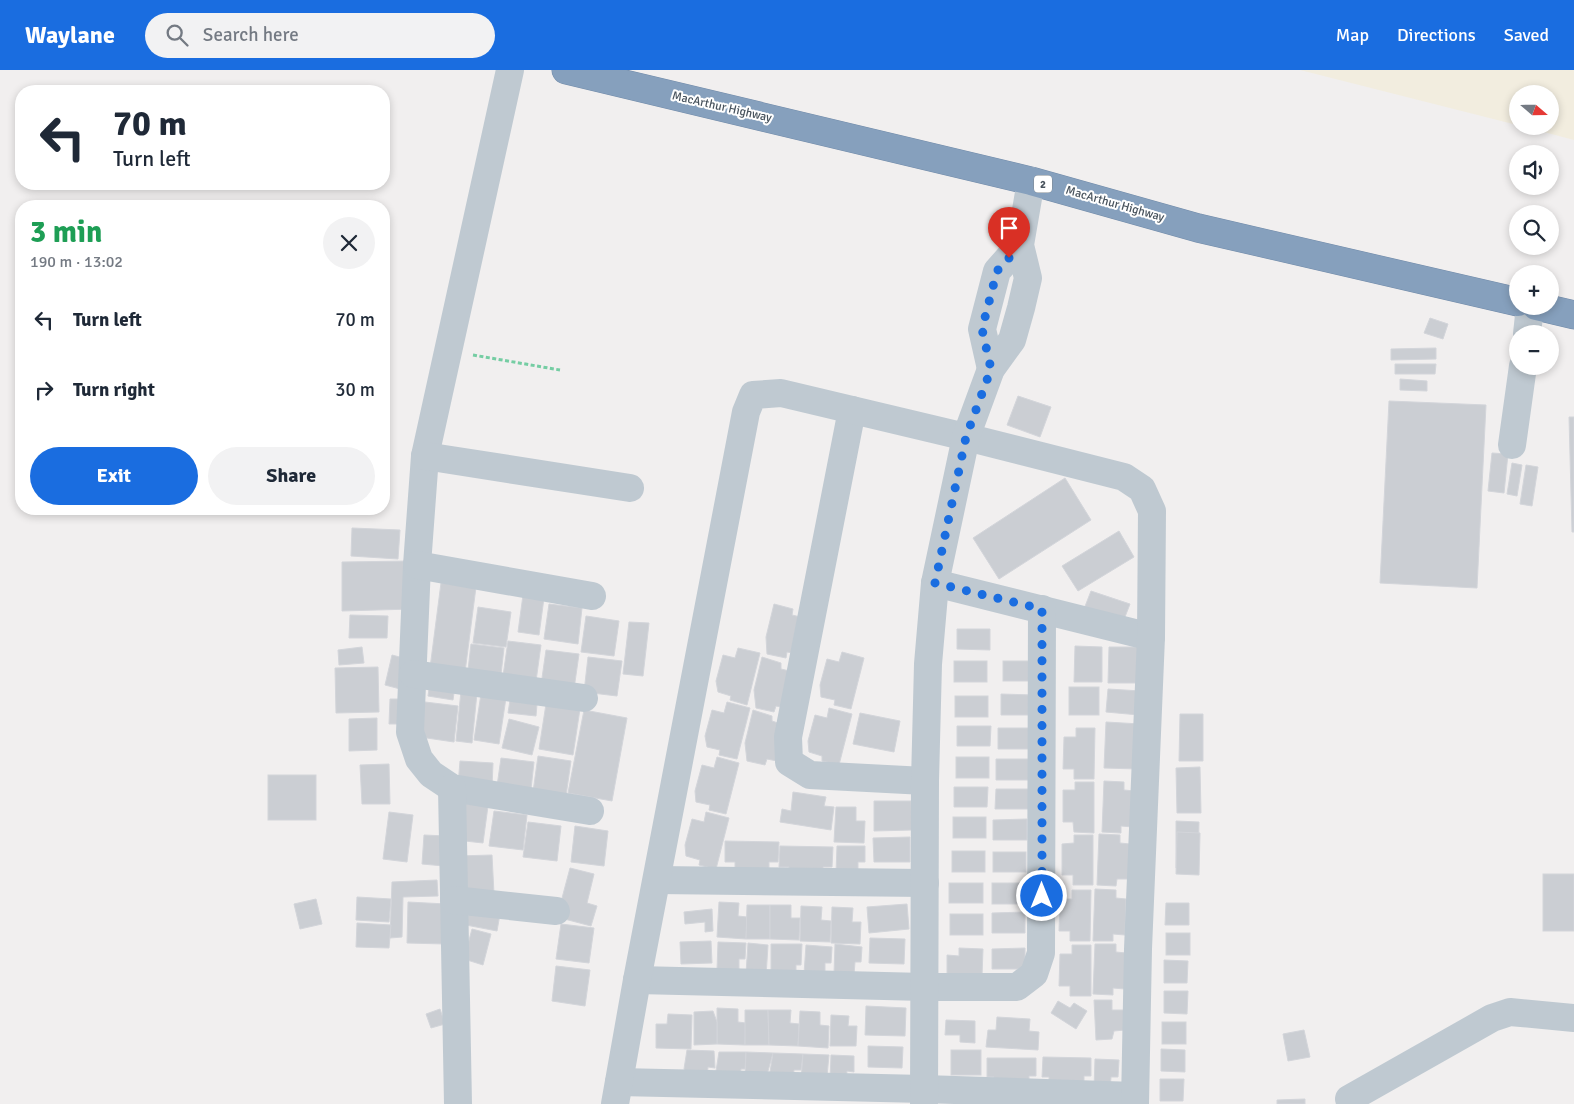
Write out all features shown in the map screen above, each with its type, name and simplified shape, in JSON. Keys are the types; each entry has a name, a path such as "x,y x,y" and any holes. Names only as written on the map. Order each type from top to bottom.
{"highway":[{"name":"MacArthur Highway","path":"566,70 1031,180 1198,228 1509,300"},
{"path":"1559,311 1574,315"}],"street":[{"path":"510,70 425,456 417,565 410,732 418,759 431,774 452,788 590,811"},
{"path":"924,1096 925,781 928,664 935,583 966,437 991,369 1012,340 1021,308 1028,278 1020,245 1031,180"},
{"path":"1512,445 1521,375"},
{"path":"782,393 966,437 1124,477 1142,489 1152,511 1151,637 1138,950 1135,1100 617,1093 746,412 753,395 782,393"},
{"path":"852,410 788,737 789,762 810,775 925,781"},
{"path":"425,456 630,488"},
{"path":"417,565 592,596"},
{"path":"935,583 1151,637"},
{"path":"638,980 925,987 1017,987 1034,974 1041,953 1042,609"},
{"path":"413,674 584,698"},
{"path":"452,788 458,1104"},
{"path":"657,880 925,883"},
{"path":"454,900 556,910"},
{"path":"1349,1099 1492,1018 1510,1012 1574,1018"}],"path":[{"path":"448,351 560,370"}],"sand":[{"path":"1300,70 1574,70 1574,140 1555,135 1559,135 1559,85 1509,85 1509,123"}],"building":[{"path":"1430,318 1448,324 1443,339 1424,333"},
{"path":"1436,348 1436,359 1391,360 1391,349"},
{"path":"1395,364 1436,364 1435,374 1395,374"},
{"path":"1400,379 1427,381 1427,391 1400,390"},
{"path":"1018,396 1051,407 1040,437 1007,425"},
{"path":"1389,401 1486,405 1477,588 1380,583"},
{"path":"1569,417 1574,417 1574,532 1572,532"},
{"path":"1492,453 1508,454 1504,493 1488,491"},
{"path":"1512,463 1522,465 1517,496 1507,494"},
{"path":"1526,465 1538,467 1532,506 1520,504"},
{"path":"1065,478 1091,520 999,579 973,538"},
{"path":"352,528 400,530 398,559 351,556"},
{"path":"1119,531 1134,557 1078,591 1062,566"},
{"path":"411,561 412,609 342,611 342,562"},
{"path":"441,583 476,587 465,672 430,668"},
{"path":"1091,591 1130,604 1123,622 1084,609"},
{"path":"523,595 544,598 539,635 518,632"},
{"path":"549,604 582,608 578,644 544,639"},
{"path":"774,604 793,609 792,615 805,618 798,654 787,652 786,658 767,654 766,637"},
{"path":"478,607 511,612 506,647 473,643"},
{"path":"350,615 388,616 387,638 349,638"},
{"path":"586,616 619,621 614,656 581,652"},
{"path":"629,622 649,623 643,676 623,674"},
{"path":"957,629 990,629 990,650 957,649"},
{"path":"508,641 541,645 536,681 503,676"},
{"path":"471,644 504,648 500,683 467,679"},
{"path":"1075,646 1102,647 1102,682 1074,682"},
{"path":"362,647 364,663 339,665 338,650"},
{"path":"1109,647 1138,647 1138,683 1108,683"},
{"path":"738,648 760,653 747,705 730,700 731,696 718,692 716,681 723,655 735,658"},
{"path":"546,650 579,654 574,689 541,685"},
{"path":"842,652 864,658 851,709 834,705 835,700 821,697 820,685 827,659 839,662"},
{"path":"392,655 411,660 404,690 385,685"},
{"path":"588,657 622,661 617,696 584,692"},
{"path":"762,657 781,663 781,669 794,672 786,708 776,706 774,712 756,708 754,690"},
{"path":"954,661 987,661 987,682 954,682"},
{"path":"1003,661 1037,661 1037,681 1003,681"},
{"path":"378,667 379,712 336,713 335,668"},
{"path":"1069,687 1099,687 1099,715 1069,715"},
{"path":"429,689 454,693 453,700 428,696"},
{"path":"1108,689 1141,691 1139,715 1106,712"},
{"path":"461,691 477,693 472,743 456,741"},
{"path":"481,694 506,698 499,744 474,740"},
{"path":"1001,694 1034,695 1034,715 1001,715"},
{"path":"955,696 988,696 988,717 955,717"},
{"path":"390,699 408,699 408,724 389,724"},
{"path":"510,700 537,704 536,716 508,713"},
{"path":"425,702 458,706 454,742 420,737"},
{"path":"727,702 750,708 737,759 719,755 720,750 707,747 705,736 712,710 724,713"},
{"path":"546,704 580,709 573,755 539,749"},
{"path":"829,708 852,714 839,765 822,761 822,756 809,752 808,741 815,715 827,718"},
{"path":"584,710 627,718 612,801 568,793"},
{"path":"753,710 772,716 772,721 784,725 777,761 767,759 765,765 747,761 745,743"},
{"path":"860,713 900,721 894,752 853,744"},
{"path":"1180,714 1203,714 1203,761 1179,761"},
{"path":"377,718 377,750 349,751 349,719"},
{"path":"509,719 539,727 532,755 502,748"},
{"path":"1106,722 1140,724 1138,769 1104,768"},
{"path":"957,726 991,726 990,746 957,746"},
{"path":"998,728 1032,728 1031,749 998,749"},
{"path":"1076,728 1095,728 1094,779 1074,779 1074,769 1063,769 1064,737 1076,737"},
{"path":"538,756 571,761 566,796 533,792"},
{"path":"717,757 739,763 726,814 709,810 710,805 696,802 695,791 702,765 714,768"},
{"path":"956,757 989,757 989,778 956,778"},
{"path":"501,758 534,762 530,798 496,793"},
{"path":"996,759 1030,759 1029,780 996,780"},
{"path":"460,761 493,763 492,787 458,785"},
{"path":"389,764 390,804 362,804 360,765"},
{"path":"1200,767 1201,813 1177,813 1176,768"},
{"path":"268,775 316,775 316,820 268,820"},
{"path":"1104,781 1124,782 1124,790 1135,791 1133,827 1121,826 1121,833 1102,832"},
{"path":"1075,782 1094,782 1094,833 1074,832 1073,822 1063,822 1063,790 1075,790"},
{"path":"954,787 988,787 987,807 954,807"},
{"path":"996,789 1029,789 1029,809 995,809"},
{"path":"793,792 826,797 824,806 834,807 831,830 780,822 782,809 791,811"},
{"path":"874,801 911,801 912,830 874,831"},
{"path":"461,803 488,806 483,843 456,840"},
{"path":"836,807 856,807 856,821 865,821 864,843 834,842"},
{"path":"494,811 527,815 523,850 489,846"},
{"path":"389,812 413,815 407,862 383,859"},
{"path":"706,812 729,818 716,869 699,865 700,860 686,856 685,845 692,819 704,822"},
{"path":"953,817 986,817 986,838 953,838"},
{"path":"1027,819 1027,840 993,840 993,820"},
{"path":"1176,821 1199,822 1198,868 1176,868"},
{"path":"528,822 561,826 557,861 523,857"},
{"path":"575,826 608,831 604,866 571,862"},
{"path":"1177,832 1200,833 1199,875 1176,874"},
{"path":"1099,834 1120,835 1120,843 1130,844 1129,879 1117,879 1116,886 1097,885"},
{"path":"424,835 446,836 444,866 422,864"},
{"path":"1074,835 1093,835 1093,885 1073,885 1073,875 1062,875 1062,844 1074,843"},
{"path":"910,837 910,862 874,862 873,838"},
{"path":"725,841 779,842 778,862 769,862 769,873 735,871 735,862 725,862"},
{"path":"780,846 833,847 832,867 823,867 823,878 789,877 789,867 779,867"},
{"path":"837,846 865,846 865,862 858,862 858,873 836,873"},
{"path":"952,851 985,851 985,872 952,872"},
{"path":"993,852 1026,852 1026,872 993,872"},
{"path":"492,855 494,894 460,896 458,856"},
{"path":"570,868 594,874 587,903 597,906 591,926 557,917"},
{"path":"1543,874 1574,874 1574,931 1543,931"},
{"path":"437,880 438,896 403,897 402,937 390,938 392,882"},
{"path":"949,883 983,883 983,903 949,903"},
{"path":"992,883 1026,883 1026,904 992,904"},
{"path":"1095,889 1116,890 1116,898 1126,899 1125,935 1113,934 1113,941 1093,941"},
{"path":"1072,890 1091,890 1090,941 1070,941 1070,931 1059,931 1060,899 1072,899"},
{"path":"357,897 391,899 389,922 356,920"},
{"path":"316,899 322,924 300,929 294,904"},
{"path":"408,902 446,904 445,944 407,943"},
{"path":"719,902 739,903 738,916 747,917 746,939 717,937"},
{"path":"1166,903 1189,903 1189,925 1165,925"},
{"path":"907,904 909,929 869,933 867,907"},
{"path":"747,905 770,905 770,939 746,939"},
{"path":"770,905 791,905 791,918 800,918 799,940 770,939"},
{"path":"801,906 822,907 821,920 831,921 830,942 800,941"},
{"path":"832,907 853,908 852,922 861,922 860,944 831,943"},
{"path":"469,909 500,914 497,931 466,925"},
{"path":"712,909 713,931 705,932 705,922 685,924 684,912"},
{"path":"1025,912 1025,933 992,933 992,913"},
{"path":"950,914 983,914 983,935 950,935"},
{"path":"357,923 391,925 389,948 356,947"},
{"path":"561,924 594,928 589,963 556,959"},
{"path":"472,929 491,934 483,965 464,959"},
{"path":"1166,933 1190,933 1190,955 1166,955"},
{"path":"870,938 905,939 904,964 869,963"},
{"path":"711,941 712,963 681,964 680,942"},
{"path":"718,942 746,943 745,959 739,959 739,970 717,970"},
{"path":"748,943 768,945 766,976 746,974"},
{"path":"771,944 802,944 801,965 796,965 796,975 771,975"},
{"path":"835,944 862,947 861,962 855,962 854,975 834,974"},
{"path":"1095,944 1116,944 1116,952 1126,953 1125,989 1113,988 1113,995 1093,994"},
{"path":"806,945 832,947 831,963 825,963 825,974 804,974"},
{"path":"1072,945 1091,945 1091,996 1070,996 1070,986 1059,986 1060,954 1072,954"},
{"path":"959,948 983,949 982,976 947,975 947,955 959,956"},
{"path":"1025,948 1025,969 992,969 992,949"},
{"path":"1164,960 1188,961 1187,983 1164,983"},
{"path":"556,966 590,970 585,1006 552,1001"},
{"path":"1164,991 1188,991 1187,1014 1164,1013"},
{"path":"1094,1000 1112,1000 1112,1010 1124,1010 1125,1030 1114,1031 1112,1039 1096,1040"},
{"path":"1058,1001 1070,1008 1074,1003 1087,1011 1076,1029 1051,1013"},
{"path":"866,1006 906,1008 905,1036 865,1035"},
{"path":"717,1008 738,1009 738,1022 746,1023 745,1045 717,1044"},
{"path":"440,1009 445,1024 431,1028 426,1014"},
{"path":"745,1010 768,1010 769,1045 745,1045"},
{"path":"768,1010 791,1010 790,1023 799,1024 798,1046 769,1045"},
{"path":"713,1011 717,1022 717,1044 694,1045 694,1012"},
{"path":"800,1011 820,1012 820,1025 829,1026 828,1048 798,1046"},
{"path":"668,1014 692,1015 691,1049 656,1048 656,1024 667,1024"},
{"path":"831,1015 849,1016 848,1026 857,1026 856,1046 830,1046"},
{"path":"997,1017 1030,1019 1029,1031 1039,1032 1038,1050 986,1047 988,1030 996,1030"},
{"path":"946,1020 975,1021 975,1043 960,1042 960,1035 945,1035"},
{"path":"1162,1022 1186,1022 1186,1044 1162,1044"},
{"path":"1304,1030 1310,1057 1288,1061 1283,1034"},
{"path":"868,1046 903,1047 902,1068 868,1067"},
{"path":"1161,1049 1185,1050 1185,1072 1161,1071"},
{"path":"687,1050 714,1051 715,1068 708,1067 707,1078 689,1078 684,1069"},
{"path":"951,1050 981,1050 981,1075 951,1075"},
{"path":"719,1052 746,1052 745,1069 741,1069 739,1080 716,1071"},
{"path":"746,1052 773,1053 765,1082 745,1081"},
{"path":"773,1053 803,1054 801,1070 794,1070 793,1081 770,1072"},
{"path":"803,1054 829,1055 827,1076 801,1080"},
{"path":"831,1055 854,1056 854,1072 847,1071 846,1083 830,1082"},
{"path":"1043,1057 1091,1058 1091,1076 1084,1076 1084,1090 1049,1089 1049,1077 1042,1077"},
{"path":"987,1058 1036,1058 1036,1076 1029,1076 1029,1090 994,1089 994,1077 987,1077"},
{"path":"1095,1059 1119,1060 1118,1077 1111,1077 1110,1090 1094,1089"},
{"path":"1160,1079 1184,1079 1183,1101 1160,1101"},
{"path":"1305,1099 1305,1104 1277,1104 1277,1100"}],"route":[{"path":"1009,258 997,271 982,329 991,369 966,437 935,583 1042,609 1042,896"}]}
